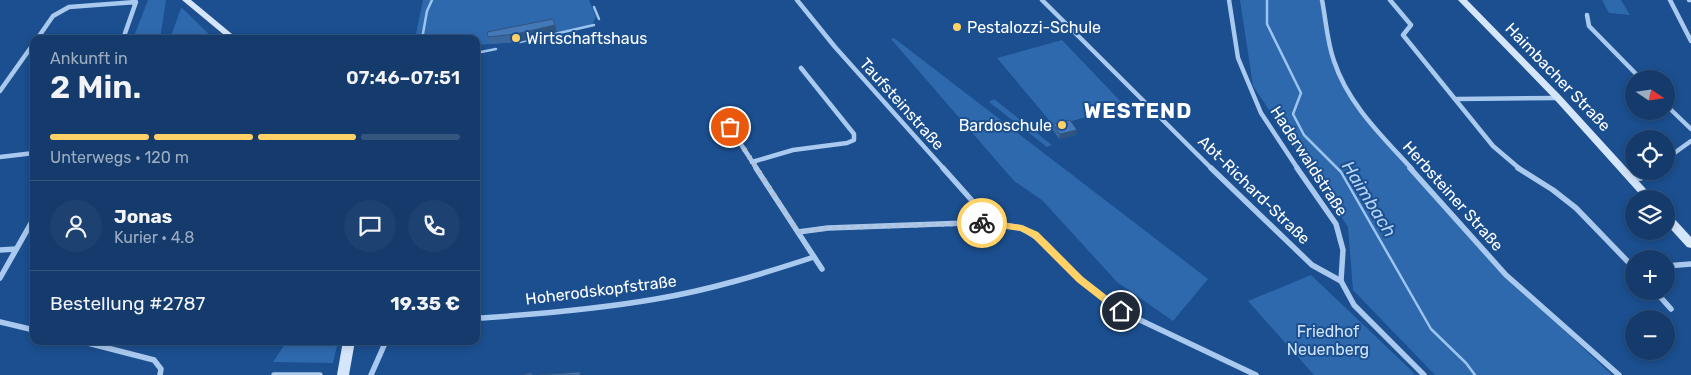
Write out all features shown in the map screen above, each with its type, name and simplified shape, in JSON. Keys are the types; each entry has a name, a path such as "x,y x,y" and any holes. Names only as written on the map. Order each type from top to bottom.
{"main road":[{"path":"186,0 229,35"},
{"name":"Haimbacher Straße","path":"1462,0 1558,98 1625,171"},
{"name":"Haimbacher Straße","path":"1633,180 1642,190"},
{"path":"1675,227 1691,244"},
{"path":"343,375 349,345"}],"street":[{"name":"Taufsteinstraße","path":"797,0 835,47 992,223"},
{"name":"Abt-Richard-Straße","path":"1042,0 1229,186 1312,265 1341,281"},
{"name":"Haderwaldstraße","path":"1229,0 1238,58 1261,112 1272,132 1336,224 1342,250 1341,281"},
{"name":"Herbsteiner Straße","path":"1322,0 1333,60 1340,77 1363,115 1506,275 1618,375"},
{"path":"1390,0 1411,25 1404,35 1493,146 1511,164 1576,208 1625,260"},
{"path":"1670,0 1691,41"},
{"path":"39,35 53,16 69,7 136,2 124,35"},
{"path":"1587,15 1589,26 1632,70"},
{"path":"0,91 30,49"},
{"path":"752,162 793,150 846,143 854,140 854,134 801,68"},
{"path":"1457,99 1558,98"},
{"path":"720,112 822,269"},
{"path":"1675,113 1691,130"},
{"path":"1675,153 1691,141"},
{"path":"0,157 30,154"},
{"path":"798,232 828,228 992,223 1022,228 1035,235 1080,279 1121,311 1256,375"},
{"path":"0,278 30,225"},
{"path":"0,250 16,249"},
{"name":"Hoherodskopfstraße","path":"480,317 620,305 682,294 736,281 814,257"},
{"path":"1675,265 1691,264"},
{"path":"1341,281 1354,305 1424,375"},
{"path":"1662,300 1670,309"},
{"path":"0,322 30,329"},
{"path":"96,345 154,360 161,369 160,375"},
{"path":"371,375 384,345"},
{"path":"274,375 320,375"}],"green space":[{"path":"148,0 166,0 161,35 135,35"},
{"path":"423,0 589,0 596,17 592,25 519,42 480,45 480,35 416,35"},
{"path":"1240,0 1321,0 1333,53 1346,85 1372,123 1504,274 1612,375 1435,375 1353,290 1348,227 1253,86"},
{"path":"1602,0 1621,0 1630,15 1609,13"},
{"path":"182,8 210,35 171,35"},
{"path":"894,38 1208,279 1173,321 1117,282 1042,200 1014,181 891,39"},
{"path":"1062,40 1125,106 1054,126 997,58"},
{"path":"994,99 1052,145 1047,147 989,102"},
{"name":"Friedhof Neuenberg","path":"1311,275 1415,375 1314,375 1248,301"},
{"path":"284,345 337,345 333,363 273,362"}],"building":[{"path":"553,19 555,25 516,34 488,37 487,32"},
{"path":"1070,120 1077,130 1060,134 1053,124"},
{"path":"580,372 580,375 539,375"}],"waterway":[{"path":"423,35 427,11 432,0"},
{"name":"Haimbach","path":"1267,0 1267,24 1301,93 1293,114 1304,135 1341,172 1431,329 1466,363 1475,375"},
{"path":"594,7 599,19"},
{"path":"520,42 594,25"},
{"path":"480,52 496,49"}],"way so far":[{"path":"730,127 798,232 828,228 982,223"}],"place":[{"name":"Pestalozzi-Schule","path":"957,27"},
{"name":"Wirtschaftshaus","path":"516,38"},
{"name":"Bardoschule","path":"1062,125"}],"district":[{"name":"WESTEND","path":"1138,110"}],"route":[{"path":"982,223 1022,228 1035,235 1100,297 1121,311"}]}
